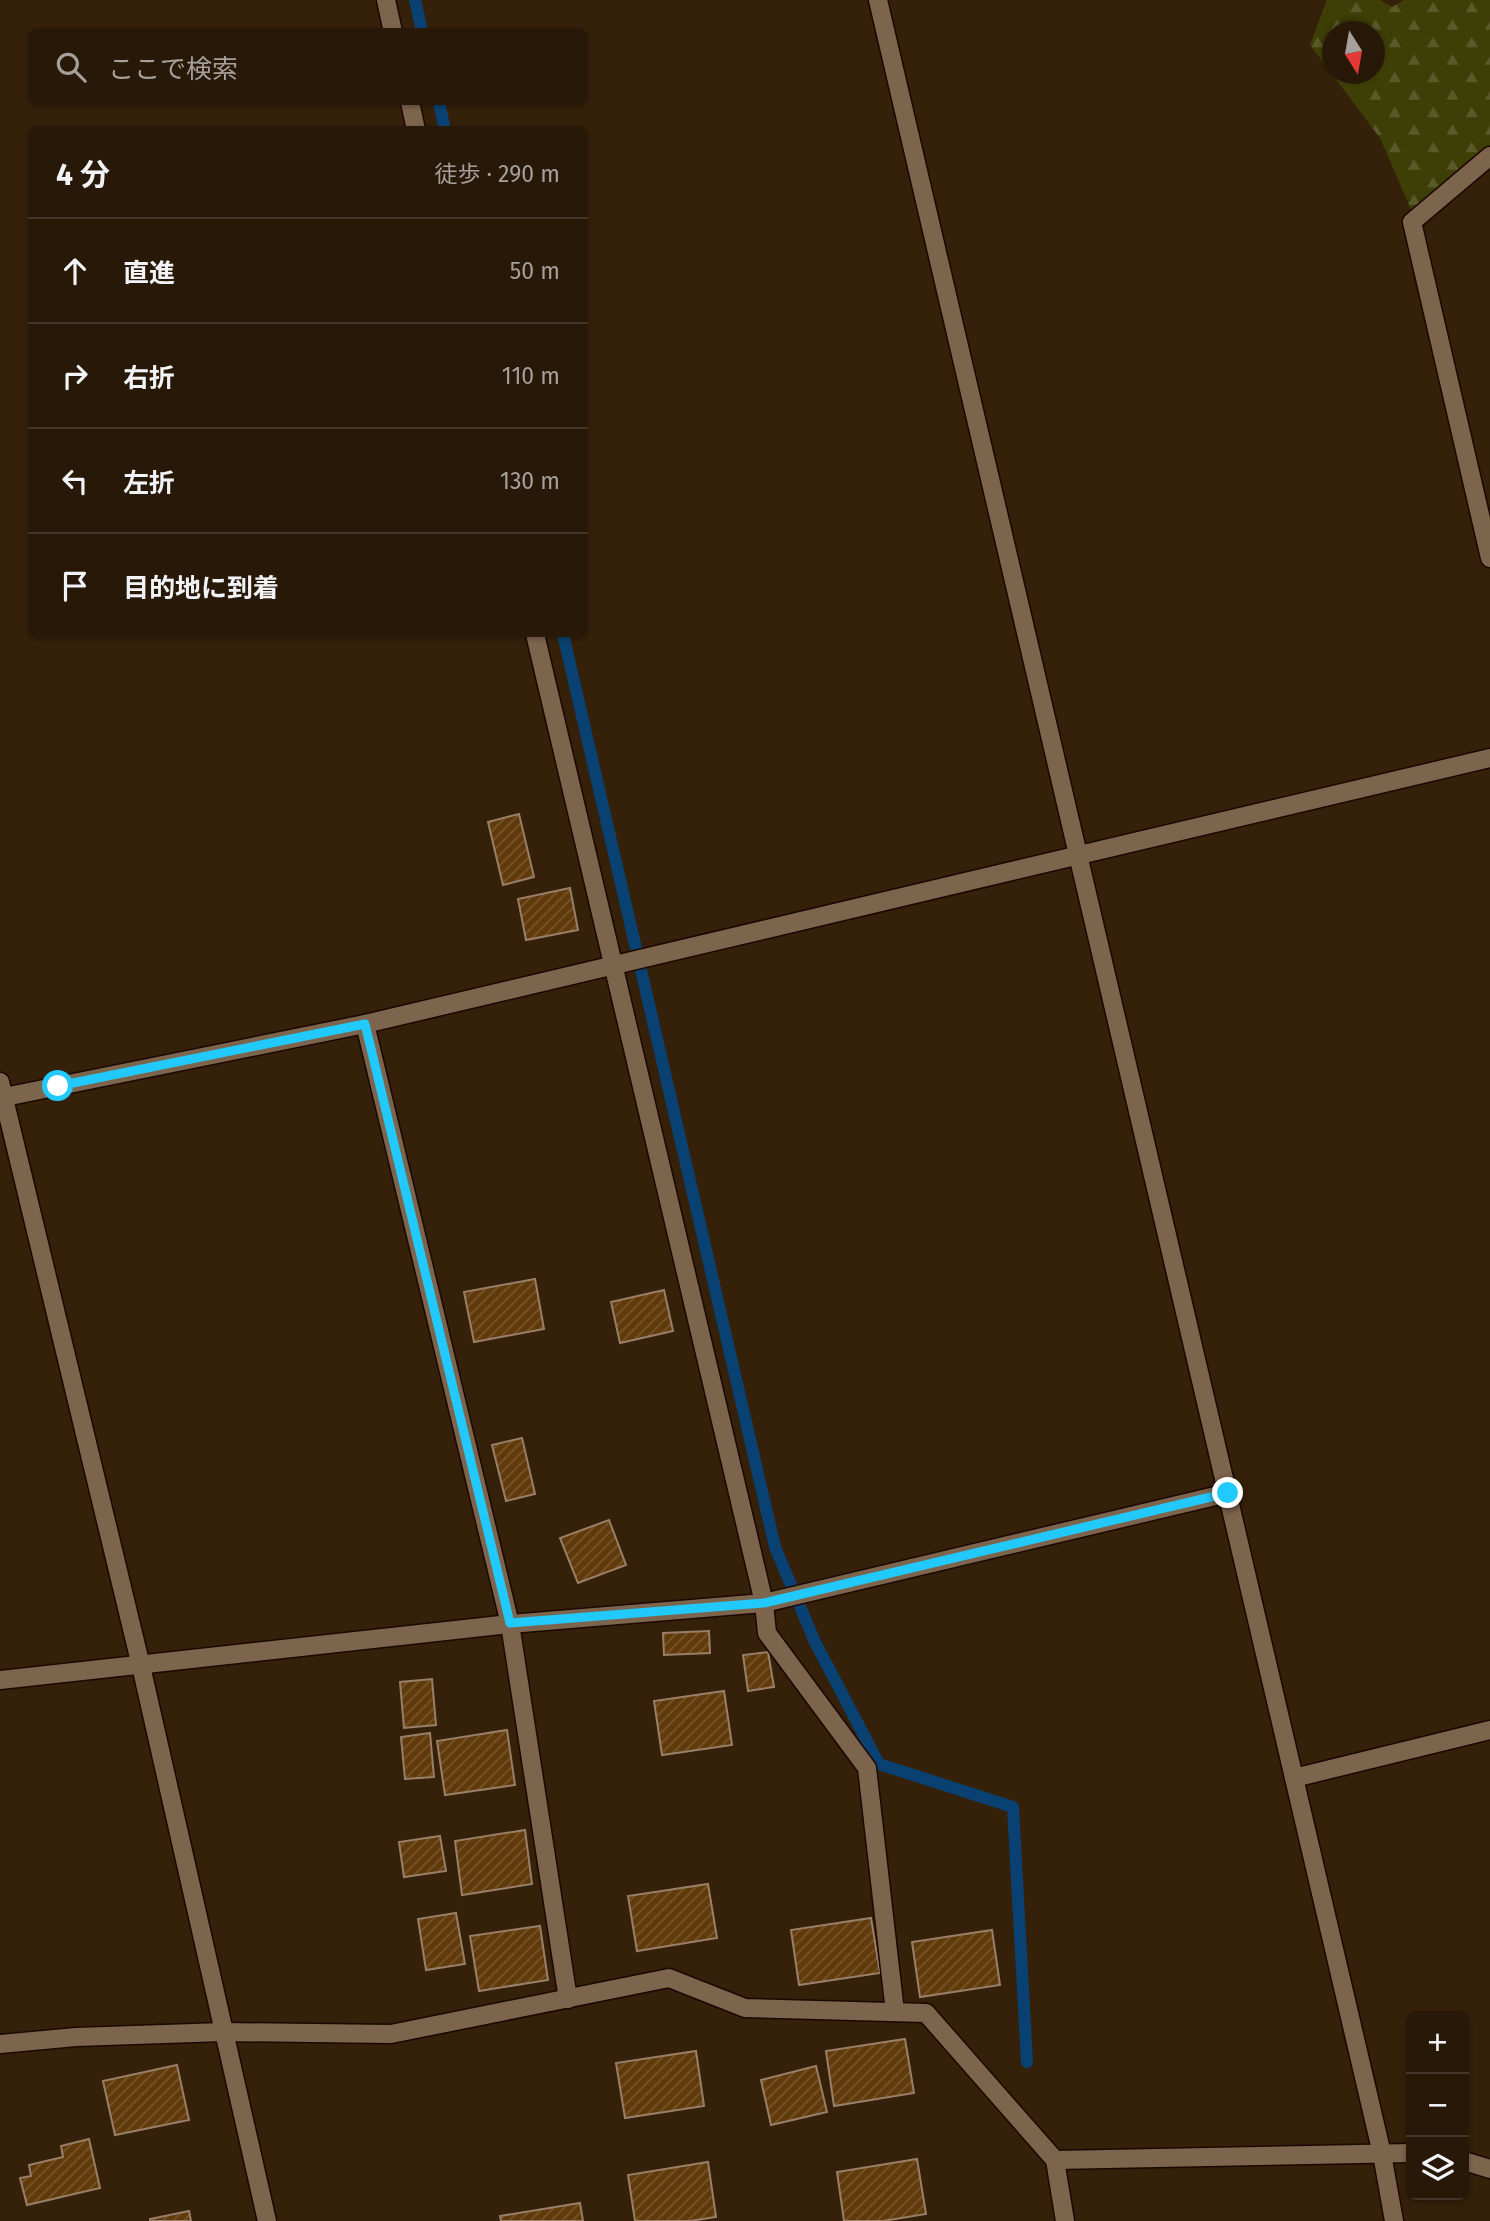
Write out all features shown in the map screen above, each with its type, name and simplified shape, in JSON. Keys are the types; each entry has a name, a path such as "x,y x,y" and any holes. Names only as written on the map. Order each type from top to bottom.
{"street":[{"path":"386,0 392,28"},
{"path":"878,0 1382,2154 1394,2221"},
{"path":"411,105 415,126"},
{"path":"1490,156 1412,222 1490,558"},
{"path":"536,637 764,1603 767,1633 867,1768 895,2012"},
{"path":"267,2221 141,1666 1,1092 365,1024 612,963 1490,758"},
{"path":"365,1024 510,1623 568,1999"},
{"path":"0,1680 510,1623 764,1603 1228,1493"},
{"path":"1294,1777 1490,1730"},
{"path":"0,2044 76,2037 223,2032 391,2034 669,1979 745,2008 926,2012 1055,2160 1065,2221"},
{"path":"1055,2160 1406,2153"},
{"path":"1469,2163 1490,2169"}],"green space":[{"path":"1327,0 1380,0 1392,7 1404,0 1490,0 1490,163 1415,219 1380,138 1339,84 1385,84 1385,21 1322,21 1322,61 1310,45"}],"building":[{"path":"519,814 534,877 503,885 488,822"},
{"path":"570,888 578,930 526,940 518,899"},
{"path":"535,1279 544,1329 474,1342 464,1292"},
{"path":"664,1290 673,1331 620,1343 611,1302"},
{"path":"522,1438 535,1494 506,1501 492,1445"},
{"path":"609,1520 626,1565 578,1583 560,1538"},
{"path":"709,1631 710,1653 664,1655 663,1633"},
{"path":"768,1652 774,1687 748,1691 743,1655"},
{"path":"432,1679 436,1725 404,1728 400,1682"},
{"path":"724,1691 732,1745 662,1755 654,1701"},
{"path":"507,1730 515,1785 445,1795 437,1741"},
{"path":"430,1733 434,1777 405,1779 401,1737"},
{"path":"525,1830 532,1884 462,1895 455,1841"},
{"path":"440,1836 446,1871 404,1877 399,1842"},
{"path":"708,1884 717,1938 637,1951 628,1896"},
{"path":"456,1913 465,1964 426,1970 418,1919"},
{"path":"871,1918 880,1973 799,1985 791,1930"},
{"path":"540,1926 548,1980 479,1991 470,1936"},
{"path":"992,1930 1000,1985 920,1997 912,1942"},
{"path":"905,2039 914,2093 834,2106 826,2051"},
{"path":"696,2051 704,2106 625,2118 616,2063"},
{"path":"177,2065 189,2120 115,2135 103,2081"},
{"path":"816,2066 827,2112 771,2125 761,2080"},
{"path":"89,2139 100,2188 27,2205 20,2178 31,2176 29,2165 63,2157 61,2146"},
{"path":"917,2159 926,2214 883,2221 844,2221 837,2172"},
{"path":"708,2162 716,2217 690,2221 635,2221 628,2175"},
{"path":"580,2203 583,2221 501,2221 500,2216"},
{"path":"189,2211 191,2221 150,2221 150,2219"}],"waterway":[{"path":"415,0 421,28"},
{"path":"440,105 444,126"},
{"path":"564,637 775,1547 815,1642 879,1764 1013,1807 1027,2062"}],"route":[{"path":"58,1086 365,1024 510,1623 764,1603 1228,1493"}]}
